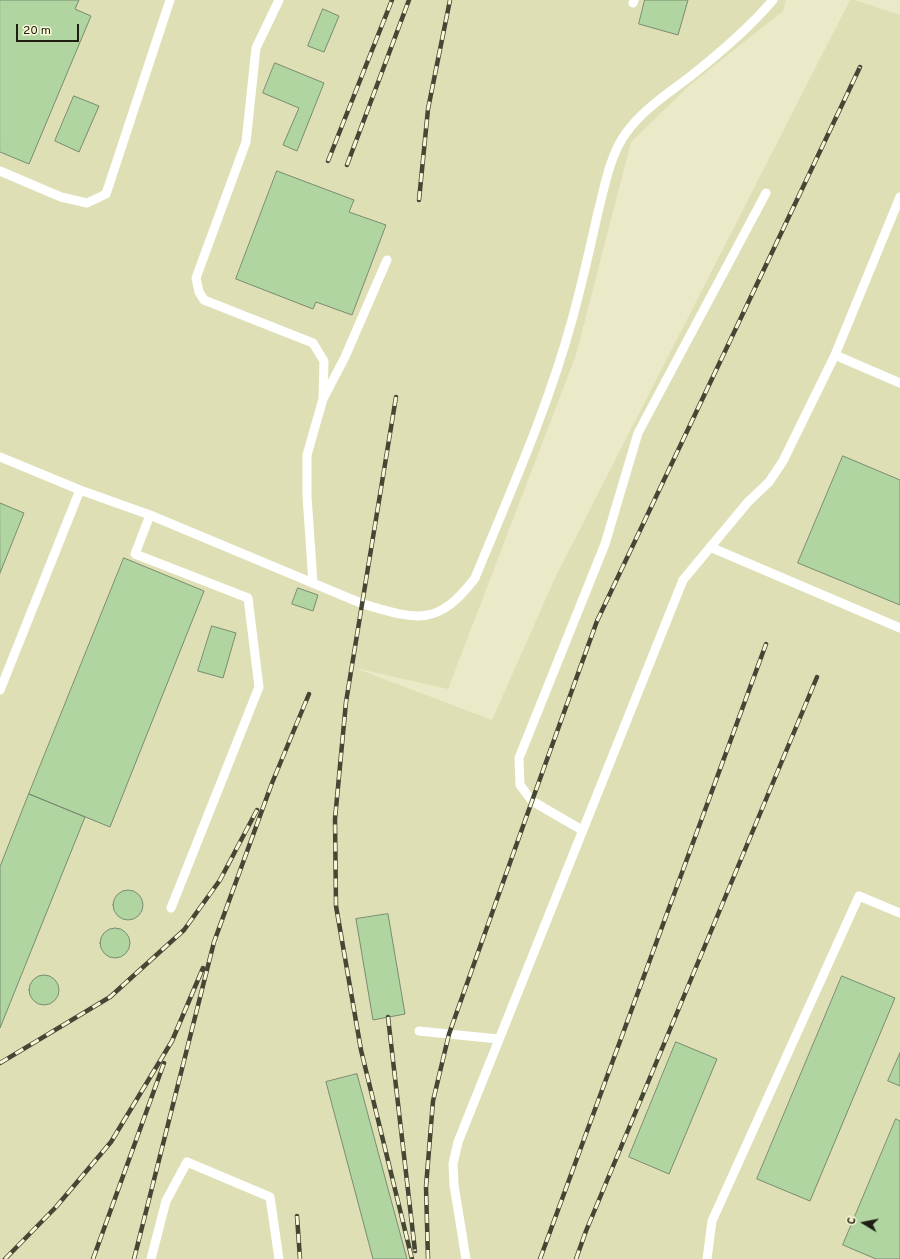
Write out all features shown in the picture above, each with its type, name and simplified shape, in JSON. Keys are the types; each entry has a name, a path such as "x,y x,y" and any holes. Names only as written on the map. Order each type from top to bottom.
{"lane":[{"path":"0,171 61,197 87,203 106,194 170,0"},
{"path":"279,0 256,48 246,142 196,278 199,292 204,300 313,343 324,361 323,399"},
{"path":"0,457 80,490 150,515 363,604 398,614 416,617 432,614 443,609 462,595 475,578 527,450 558,366 572,320 603,193 615,152 626,133 647,110 722,51 748,28 773,0"},
{"path":"582,830 532,801 520,784 519,758 605,544 638,433 766,193"},
{"path":"466,1259 454,1185 453,1164 458,1142 683,580 748,502 769,482 784,461 835,355 900,197"},
{"path":"313,583 307,496 307,455 323,399 345,357 387,260"},
{"path":"835,355 900,383"},
{"path":"0,690 80,490"},
{"path":"150,515 135,554 248,598 259,687 171,908"},
{"path":"710,547 900,628"},
{"path":"707,1259 712,1221 859,896 900,913"},
{"path":"420,1031 498,1040"},
{"path":"151,1259 166,1201 187,1162 270,1197 279,1259"}],"shaded area":[{"path":"0,0 786,0 783,11 690,85 631,142 576,355 448,689 355,668 492,720 555,578 850,0 855,0 900,15 900,1259 0,1259"}],"building":[{"path":"0,0 79,0 75,9 91,16 29,164 0,152"},
{"path":"645,0 688,0 678,35 639,24"},
{"path":"323,9 339,16 324,52 308,46"},
{"path":"275,63 324,83 297,151 283,145 299,108 263,93"},
{"path":"74,96 99,106 79,152 55,141"},
{"path":"277,171 354,200 349,212 386,225 352,315 316,302 313,309 236,279"},
{"path":"843,456 900,480 900,605 798,563"},
{"path":"0,503 24,513 0,573"},
{"path":"124,558 204,591 110,827 29,794"},
{"path":"298,588 318,595 313,611 292,604"},
{"path":"212,626 236,633 223,678 198,671"},
{"path":"29,794 85,817 0,1028 0,867"},
{"path":"128,890 134,891 142,899 142,911 134,919 128,920 122,919 114,911 113,905 114,899 122,891"},
{"path":"388,914 405,1014 373,1020 356,919"},
{"path":"115,928 121,929 129,937 129,949 121,957 115,958 109,957 101,949 100,943 101,937 109,929"},
{"path":"44,975 50,976 58,984 58,996 50,1004 44,1005 38,1004 30,996 29,990 30,984 38,976"},
{"path":"842,976 895,998 810,1201 757,1179"},
{"path":"676,1042 717,1059 669,1174 629,1157"},
{"path":"900,1053 900,1086 888,1081"},
{"path":"357,1074 407,1259 373,1259 326,1082"},
{"path":"896,1119 900,1121 900,1259 876,1259 843,1245"}],"railway":[{"path":"328,161 392,0"},
{"path":"347,165 409,0"},
{"path":"419,200 428,109 450,0"},
{"path":"428,1259 426,1187 433,1101 449,1034 597,621 860,67"},
{"path":"396,397 346,702 335,819 336,906 361,1050 412,1259"},
{"path":"540,1259 766,644"},
{"path":"576,1259 586,1231 817,677"},
{"path":"134,1259 214,942 272,783 309,694"},
{"path":"0,1063 110,997 184,930 220,880 257,810"},
{"path":"5,1259 56,1207 111,1142 172,1041 203,968"},
{"path":"388,1017 415,1251"},
{"path":"93,1259 164,1063"},
{"path":"297,1216 300,1259"}]}
